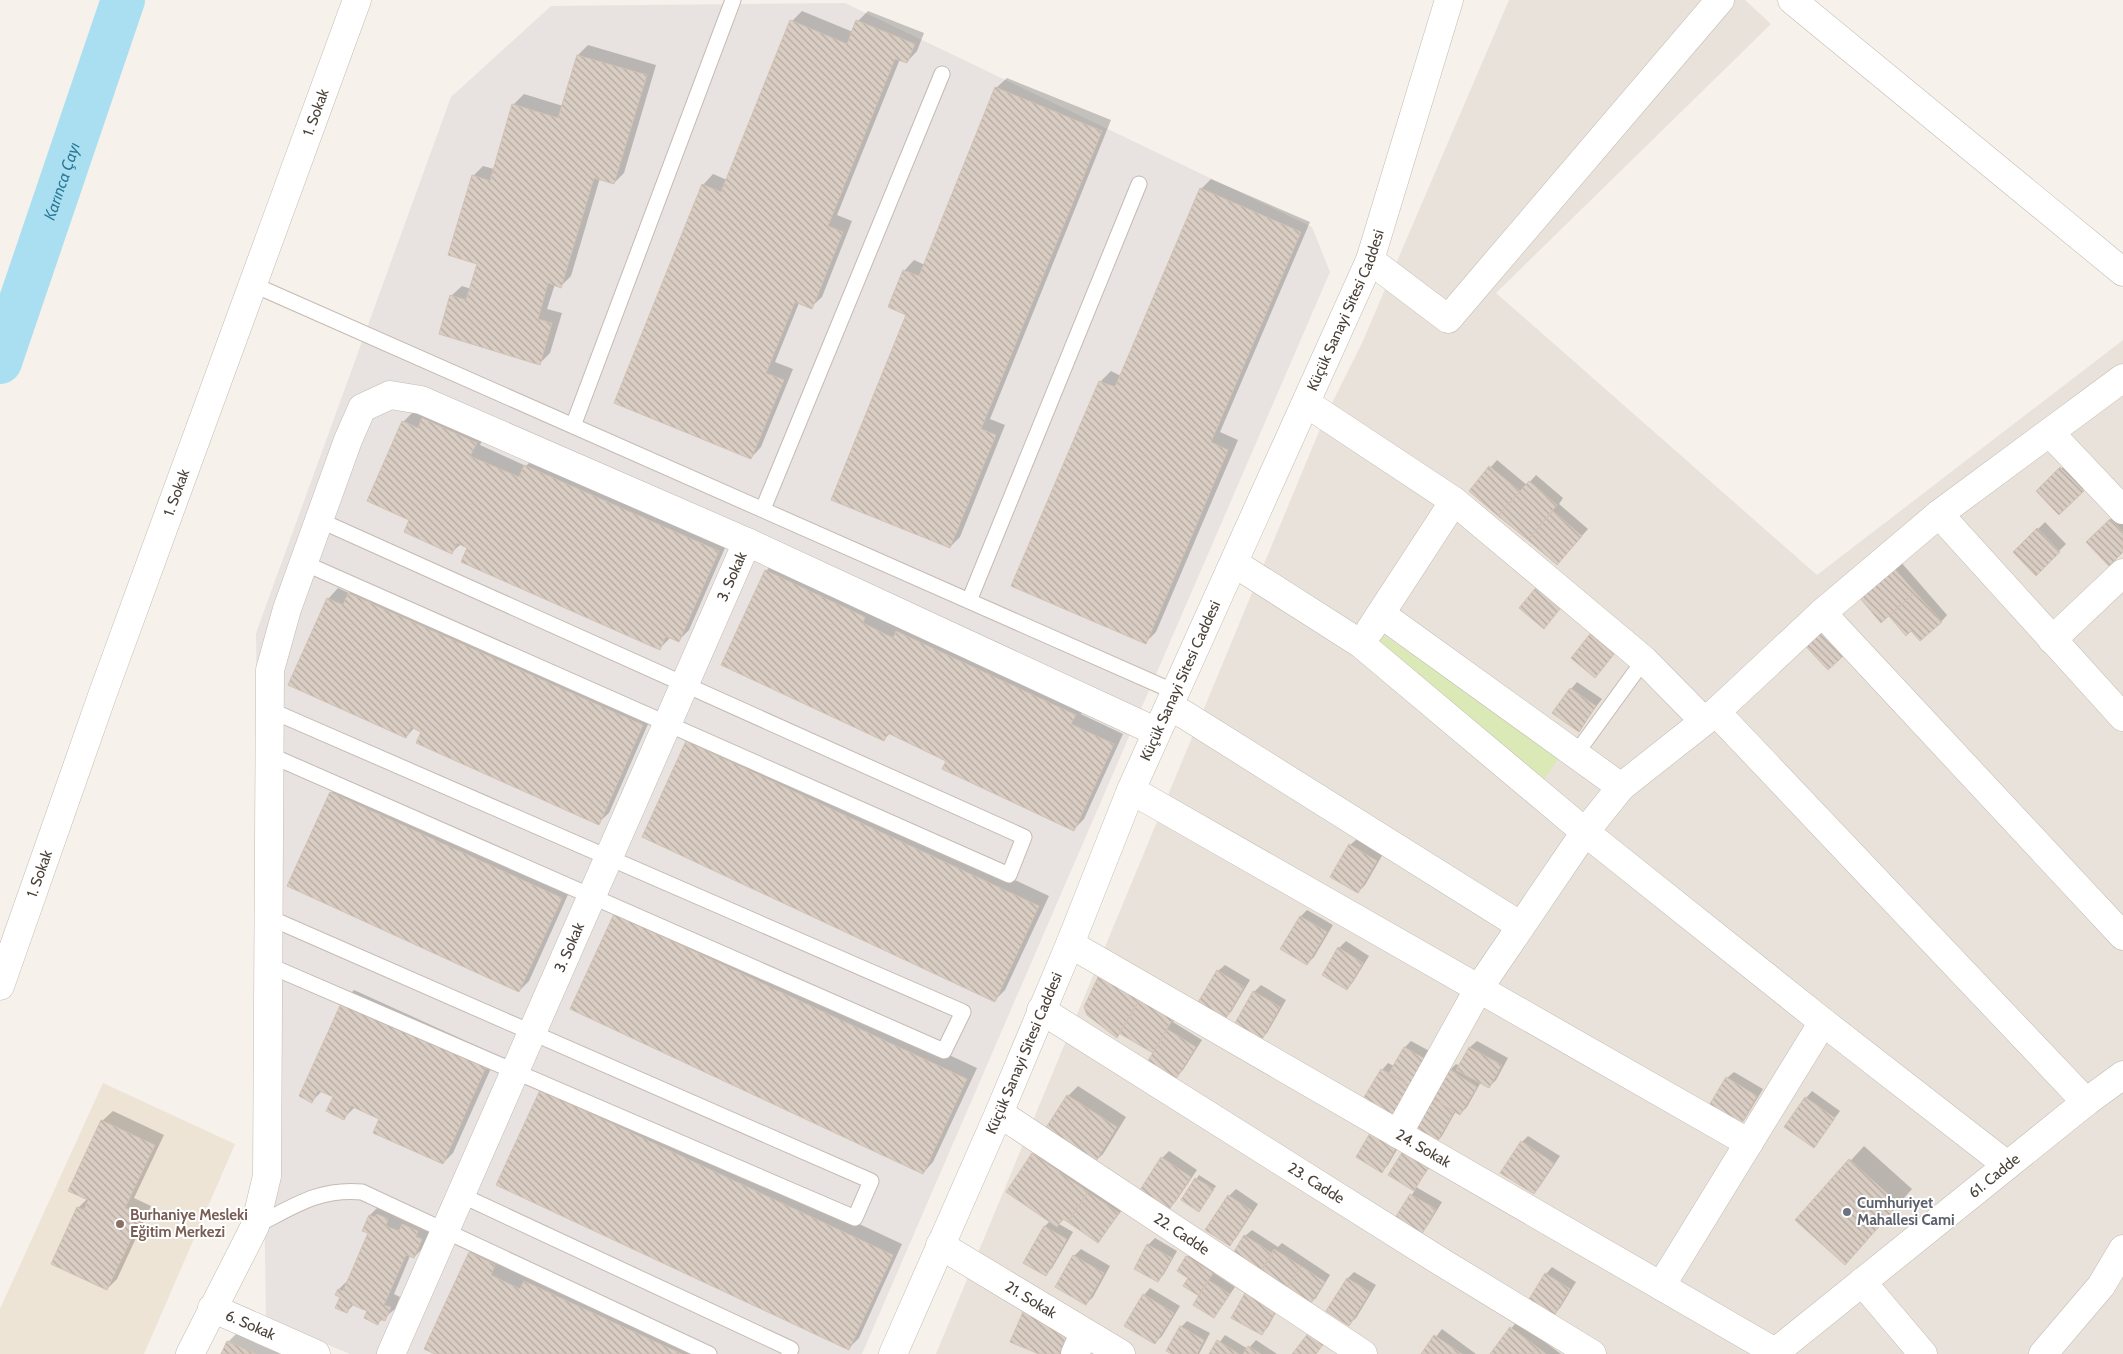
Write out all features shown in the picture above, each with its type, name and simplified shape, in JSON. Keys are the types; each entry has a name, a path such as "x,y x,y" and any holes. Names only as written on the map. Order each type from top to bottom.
{"street":[{"name":"1. Sokak","path":"0,986 103,693 357,0"},
{"name":"Küçük Sanayi Sitesi Caddesi","path":"893,1354 999,1113 1070,944 1131,790 1370,260 1449,0"},
{"path":"1370,260 1448,319 1720,0"},
{"path":"1792,0 2123,272"},
{"path":"1398,1134 1479,988 1585,832 1621,787 1710,716 1822,613 1939,514 2123,378"},
{"path":"190,1354 212,1308 256,1226 266,1176 270,670 287,609 348,440 362,408 390,395 421,400 747,542 1157,732"},
{"path":"1306,403 1454,501 1710,716 2086,1102"},
{"path":"2050,433 2123,510"},
{"path":"1361,644 1454,501"},
{"path":"1939,514 2123,717"},
{"name":"3. Sokak","path":"391,1354 747,542"},
{"path":"1234,563 1361,644 1585,832 1823,1022 2007,1165"},
{"path":"2052,640 2123,573"},
{"path":"1822,613 2123,936"},
{"path":"1381,614 1621,787"},
{"path":"1172,700 1185,715 1521,926"},
{"path":"1131,790 1749,1143"},
{"name":"24. Sokak","path":"1070,944 1662,1286 1774,1353"},
{"name":"23. Cadde","path":"1041,1010 1443,1263 1592,1354"},
{"path":"1662,1286 1823,1022"},
{"name":"61. Cadde","path":"1774,1353 2086,1102 2123,1075"},
{"name":"22. Cadde","path":"999,1113 1363,1354"},
{"name":"21. Sokak","path":"940,1245 1080,1344 1121,1354"},
{"path":"2043,1354 2101,1286 2123,1249"},
{"path":"1862,1282 1923,1354"},
{"name":"6. Sokak","path":"212,1308 316,1354"}],"lane":[{"path":"573,426 733,0"},
{"path":"763,509 942,74"},
{"path":"969,601 1139,184"},
{"path":"252,284 969,601 1172,700"},
{"path":"304,563 1009,875 1024,837 319,520"},
{"path":"1576,754 1644,660"},
{"path":"270,710 963,1012 944,1051 270,755"},
{"path":"268,917 871,1181 855,1218 268,965"},
{"path":"256,1226 314,1196 349,1190 362,1192 709,1354"},
{"path":"460,1195 791,1349 789,1354"}],"shaded area":[{"path":"1509,0 1745,0 1771,24 1496,293 1817,575 2123,340 2123,1354 936,1354 1325,417 1362,343"},
{"path":"845,3 1312,227 1330,272 862,1354 350,1354 266,1319 256,633 451,97 551,6"},
{"name":"Burhaniye Mesleki Eğitim Merkezi","path":"103,1083 235,1144 144,1354 0,1354 0,1309"}],"green space":[{"path":"1382,634 1560,756 1543,781 1375,640"}],"building":[{"path":"790,20 847,44 856,20 915,44 907,63 895,59 828,226 843,232 812,309 795,302 766,373 784,380 751,459 614,403 702,184 721,192"},
{"path":"577,55 647,75 614,184 594,178 561,288 548,283 538,319 552,323 540,365 439,334 450,295 466,300 477,264 448,255 472,175 490,181 512,104 558,118"},
{"path":"995,87 1102,131 981,429 996,435 950,548 831,500 906,315 888,307 903,270 919,276"},
{"path":"1200,188 1301,232 1211,442 1228,450 1146,644 1011,586 1099,381 1115,387"},
{"path":"422,418 477,443 470,456 519,477 524,465 719,551 679,642 666,636 660,650 461,562 467,548 457,543 452,554 404,532 409,520 367,501 402,421 418,428"},
{"path":"1489,466 1520,491 1498,516 1469,491"},
{"path":"2060,467 2084,491 2059,515 2036,491"},
{"path":"1529,481 1557,505 1528,540 1498,516"},
{"path":"1553,511 1582,536 1557,565 1528,540"},
{"path":"2110,519 2123,532 2123,552 2109,566 2086,542"},
{"path":"2037,528 2060,552 2036,576 2013,552"},
{"path":"1893,567 1915,592 1881,623 1859,597"},
{"path":"765,570 865,617 863,623 893,638 896,631 1076,715 1071,724 1114,744 1074,831 942,769 946,761 888,733 884,741 721,665"},
{"path":"1538,585 1563,605 1544,629 1519,608"},
{"path":"1915,592 1942,622 1920,641 1911,631 1906,636 1889,616"},
{"path":"348,593 643,725 599,825 416,743 421,732 411,727 406,738 288,685 327,598 343,605"},
{"path":"1830,625 1852,648 1828,670 1797,637"},
{"path":"1590,634 1614,654 1595,678 1571,658"},
{"path":"1570,688 1596,706 1579,732 1552,713"},
{"path":"686,741 1039,906 995,1002 642,837"},
{"path":"330,792 562,898 519,992 287,886"},
{"path":"1349,844 1377,861 1358,893 1330,877"},
{"path":"614,914 967,1079 923,1174 570,1009"},
{"path":"1300,916 1327,932 1307,965 1280,949"},
{"path":"1338,947 1363,963 1347,990 1322,975"},
{"path":"1217,970 1244,987 1225,1020 1197,1004"},
{"path":"1100,973 1142,996 1117,1038 1087,1015 1084,1007"},
{"path":"1253,991 1280,1007 1261,1041 1234,1025"},
{"path":"1142,996 1173,1019 1153,1053 1119,1033"},
{"path":"343,999 487,1065 443,1164 373,1133 379,1119 351,1106 344,1120 326,1111 333,1097 318,1090 312,1103 299,1096"},
{"path":"1167,1029 1196,1047 1176,1079 1148,1061"},
{"path":"1404,1047 1429,1061 1414,1088 1389,1073"},
{"path":"1469,1047 1502,1065 1489,1088 1456,1070"},
{"path":"1381,1069 1414,1088 1396,1119 1363,1099"},
{"path":"1449,1069 1477,1087 1460,1115 1432,1098"},
{"path":"1726,1077 1757,1096 1739,1128 1707,1109"},
{"path":"540,1090 893,1255 849,1350 496,1185"},
{"path":"1067,1095 1117,1127 1093,1166 1042,1134"},
{"path":"1805,1097 1835,1118 1814,1148 1784,1127"},
{"path":"1432,1098 1454,1112 1436,1144 1412,1131"},
{"path":"101,1120 155,1145 125,1208 142,1216 107,1290 51,1264 77,1207 84,1210 88,1200 68,1191"},
{"path":"1370,1133 1396,1148 1382,1173 1356,1157"},
{"path":"1521,1141 1554,1163 1534,1194 1500,1173"},
{"path":"1403,1151 1429,1166 1414,1191 1388,1175"},
{"path":"1032,1153 1088,1192 1068,1222 1063,1219 1057,1227 1006,1192"},
{"path":"1161,1157 1191,1177 1169,1210 1140,1190"},
{"name":"Cumhuriyet Mahallesi Cami","path":"1849,1159 1899,1204 1845,1265 1795,1220"},
{"path":"1195,1178 1214,1189 1199,1212 1181,1200"},
{"path":"1088,1192 1119,1213 1098,1243 1068,1222"},
{"path":"1410,1194 1436,1209 1422,1234 1395,1218"},
{"path":"1228,1195 1252,1211 1230,1246 1205,1230"},
{"path":"377,1214 388,1219 386,1226 399,1231 402,1224 418,1231 416,1237 422,1239 414,1258 406,1255 384,1305 391,1307 385,1321 380,1319 378,1325 364,1318 367,1311 351,1304 347,1313 335,1308 340,1297 335,1295 338,1289 343,1291 368,1233 362,1231 369,1215 375,1217"},
{"path":"1044,1226 1067,1239 1046,1276 1023,1263"},
{"path":"1244,1235 1273,1254 1259,1274 1232,1255"},
{"path":"1147,1244 1172,1258 1158,1282 1134,1269"},
{"path":"1274,1249 1301,1266 1285,1290 1259,1274"},
{"path":"469,1252 495,1265 491,1275 520,1289 524,1281 682,1354 435,1354 424,1349"},
{"path":"1073,1255 1104,1273 1086,1305 1055,1287"},
{"path":"1186,1256 1213,1273 1199,1296 1183,1286 1188,1278 1177,1271"},
{"path":"1301,1266 1325,1282 1309,1306 1285,1290"},
{"path":"1545,1273 1570,1289 1554,1316 1528,1301"},
{"path":"1347,1278 1370,1292 1349,1326 1326,1311"},
{"path":"1208,1280 1230,1294 1214,1318 1193,1305"},
{"path":"1245,1293 1276,1310 1262,1335 1231,1318"},
{"path":"1143,1294 1174,1313 1155,1344 1124,1326"},
{"path":"1023,1312 1069,1332 1059,1354 1039,1354 1010,1342"},
{"path":"1180,1326 1204,1340 1197,1354 1172,1354 1166,1351"},
{"path":"1510,1327 1537,1347 1532,1354 1490,1354"},
{"path":"1310,1331 1325,1342 1316,1354 1292,1354"},
{"path":"1434,1335 1462,1354 1421,1354"},
{"path":"1217,1340 1239,1354 1209,1354"},
{"path":"227,1341 256,1354 221,1354"},
{"path":"1248,1346 1261,1354 1243,1354"},
{"path":"1537,1347 1546,1354 1532,1354"}],"waterway":[{"name":"Karınca Çayı","path":"0,362 123,0"}],"place":[{"name":"Cumhuriyet Mahallesi Cami","path":"1847,1212"},
{"name":"Burhaniye Mesleki Eğitim Merkezi","path":"120,1224"}]}
